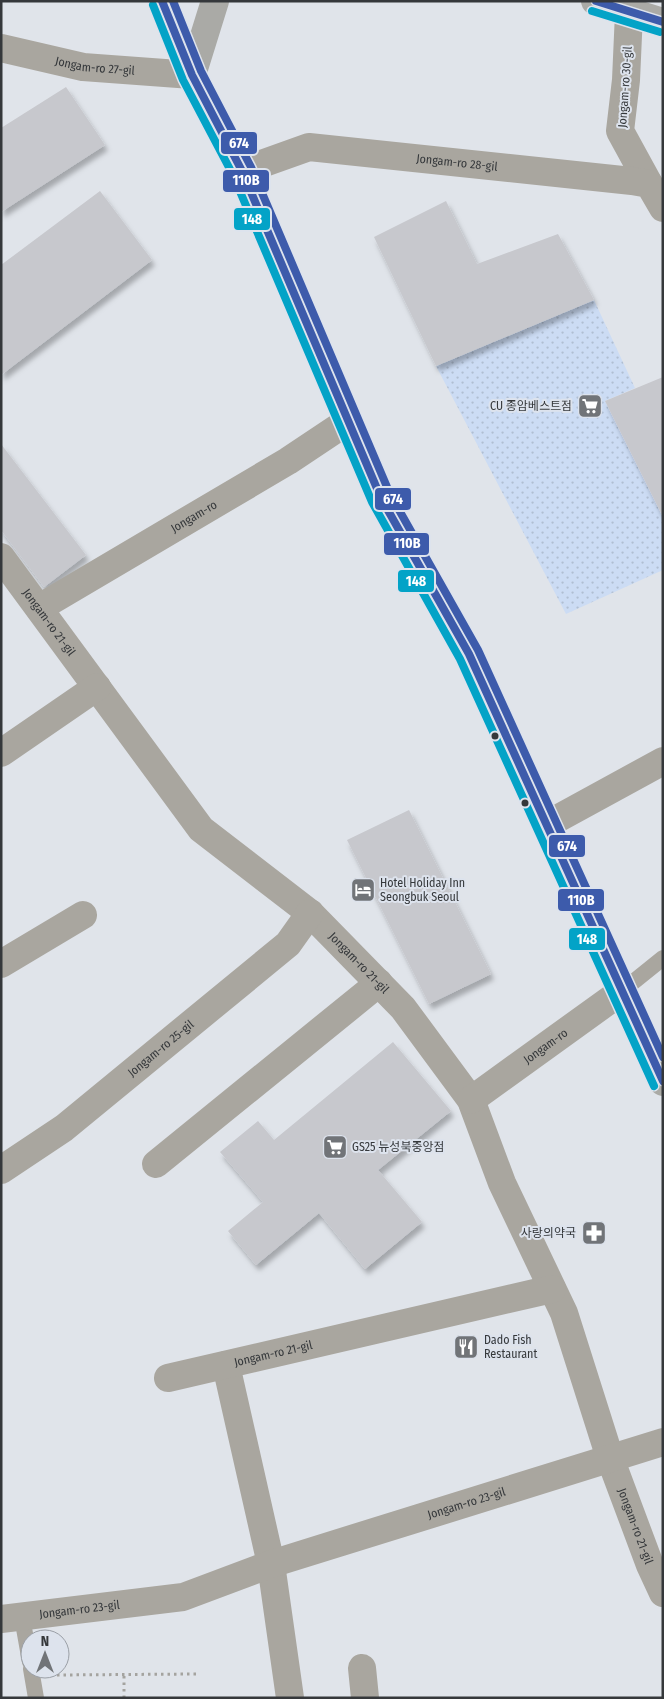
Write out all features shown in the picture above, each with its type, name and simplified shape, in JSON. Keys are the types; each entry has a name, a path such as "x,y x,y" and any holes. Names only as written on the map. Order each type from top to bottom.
{"main road":[{"path":"162,1 192,75 242,171 381,498 469,654 663,1082"},
{"path":"192,75 215,1"},
{"path":"595,1 628,13 663,22"}],"street":[{"name":"Jongam-ro 30-gil","path":"628,13 626,80 620,130 649,184"},
{"name":"Jongam-ro 27-gil","path":"1,48 83,67 192,75"},
{"name":"Jongam-ro 28-gil","path":"242,171 309,147 649,184"},
{"path":"649,184 663,208"},
{"name":"Jongam-ro","path":"39,608 288,461 348,421"},
{"name":"Jongam-ro 21-gil","path":"1,557 201,829 310,914 379,983 403,1008 471,1100 502,1183 564,1313 610,1458 650,1565 663,1593"},
{"path":"1,753 97,687"},
{"path":"546,825 663,761"},
{"name":"Jongam-ro 25-gil","path":"1,1170 64,1128 288,944 310,914"},
{"path":"1,964 83,915"},
{"path":"156,1164 379,983"},
{"name":"Jongam-ro","path":"471,1100 622,991"},
{"name":"Jongam-ro 21-gil","path":"168,1378 552,1289"},
{"path":"226,1365 271,1564 290,1698"},
{"name":"Jongam-ro 23-gil","path":"12,1618 183,1597 271,1564 663,1442"},
{"path":"362,1668 365,1698"}],"lane":[{"name":"Jongam-ro","path":"622,991 663,958"},
{"path":"12,1618 20,1639"},
{"path":"33,1679 36,1698"}],"path":[{"path":"70,1672 124,1675 196,1674"},
{"path":"124,1675 124,1698"}],"shaded area":[{"path":"594,300 635,388 605,401 663,517 663,570 566,614 436,366"}],"building":[{"path":"66,87 105,145 1,212 1,128"},
{"path":"100,191 152,260 1,375 1,265"},
{"path":"446,201 477,264 558,234 594,300 436,366 374,237"},
{"path":"663,377 663,517 605,401"},
{"path":"1,444 86,555 44,587 1,530"},
{"path":"409,810 491,974 429,1004 347,840"},
{"path":"393,1042 451,1111 378,1170 422,1222 365,1269 319,1213 256,1265 228,1231 263,1202 220,1152 258,1121 274,1140"}],"transit line":[{"name":"110B","path":"162,1 192,75 242,171 381,498 469,654 663,1081"},
{"name":"674","path":"173,1 201,71 251,167 390,494 478,650 663,1057"},
{"name":"110B","path":"596,1 663,22"},
{"name":"148","path":"153,5 183,80 233,175 372,502 460,659 654,1086"},
{"name":"148","path":"592,11 660,32"}],"place":[{"name":"CU 종암베스트점","path":"590,406"},
{"name":"Hotel Holiday Inn Seongbuk Seoul","path":"363,890"},
{"name":"GS25 뉴성북중앙점","path":"335,1147"},
{"name":"사랑의약국","path":"594,1233"},
{"name":"Dado Fish Restaurant","path":"466,1347"}]}
